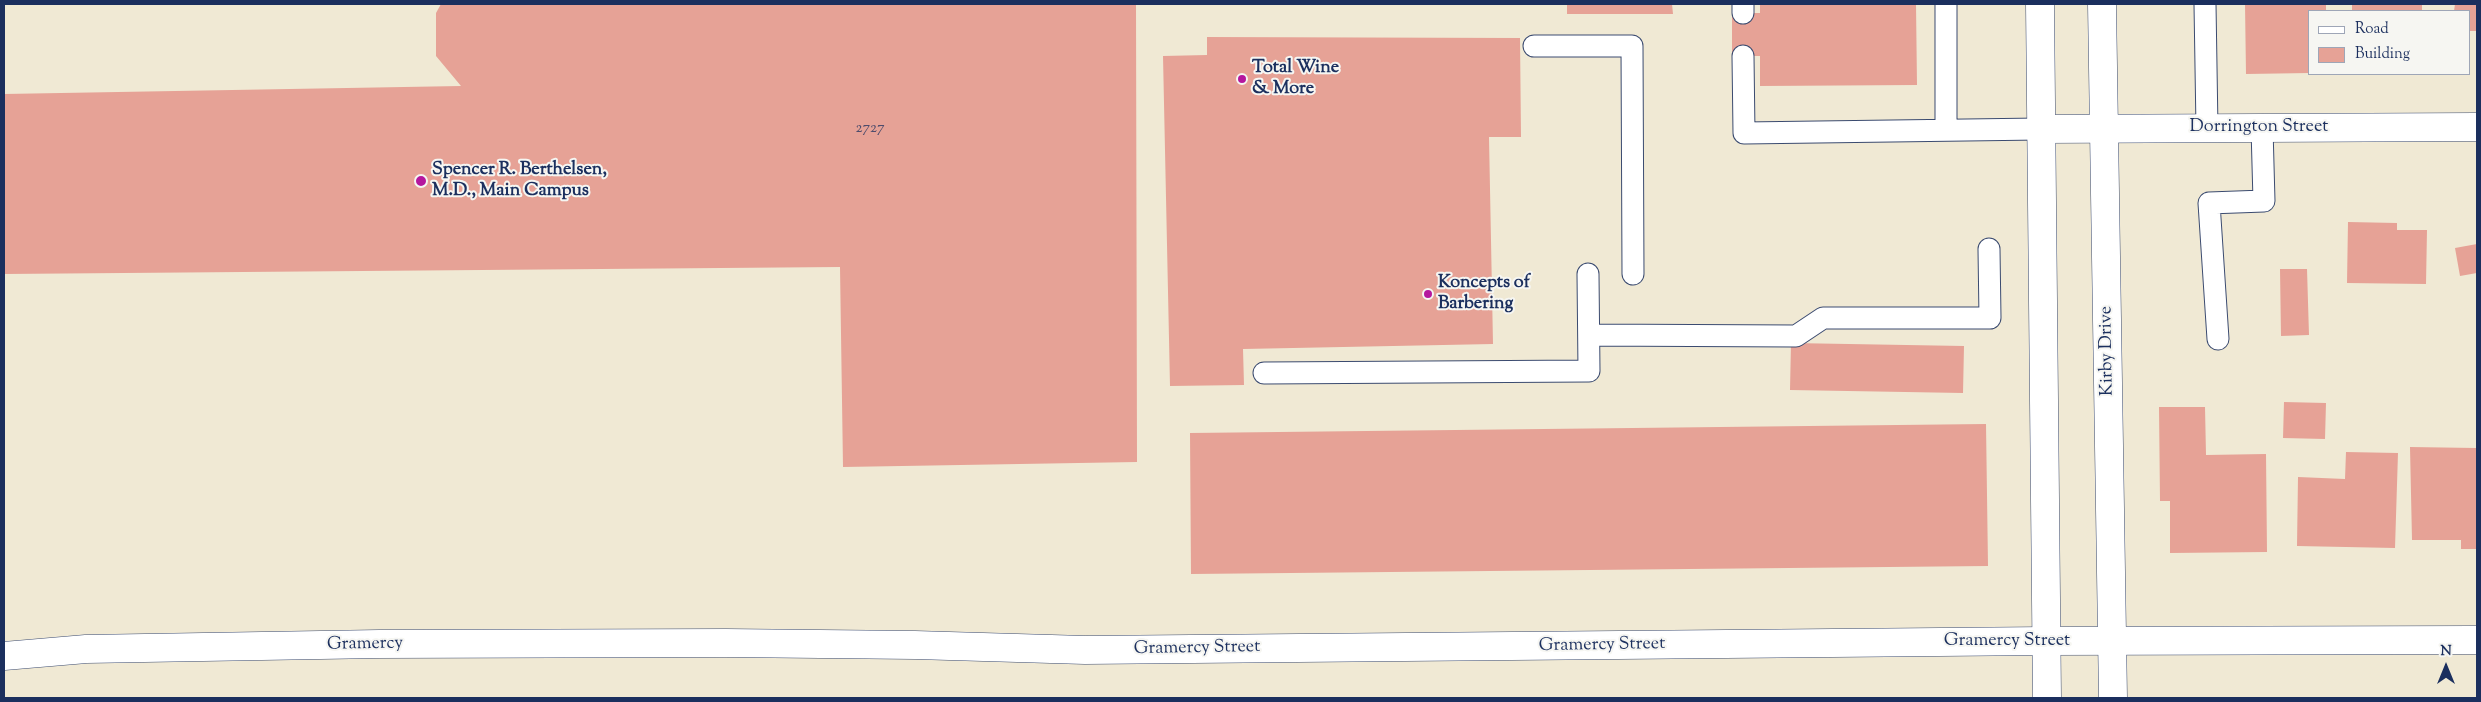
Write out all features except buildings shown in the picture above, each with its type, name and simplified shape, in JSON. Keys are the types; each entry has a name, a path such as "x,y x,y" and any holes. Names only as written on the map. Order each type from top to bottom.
{"street":[{"path":"2040,4 2047,698"},
{"name":"Kirby Drive","path":"2102,4 2113,698"},
{"name":"Dorrington Street","path":"2040,129 2477,128"},
{"name":"Gramercy Street","path":"726,643 915,645 1085,650 2046,641 2477,640"},
{"name":"Gramercy","path":"4,656 86,649 379,644 726,643"}],"lane":[{"path":"1946,4 1946,130"},
{"path":"2205,4 2207,129"},
{"path":"1534,46 1632,46 1633,274"},
{"path":"1743,56 1744,133 2040,129"},
{"path":"2218,339 2209,203 2264,201 2262,128"},
{"path":"1588,335 1796,336 1823,318 1990,318 1989,249"},
{"path":"1264,373 1588,371 1588,274"}],"place":[{"name":"Total Wine & More","path":"1242,79"},
{"name":"Spencer R. Berthelsen, M.D., Main Campus","path":"421,181"},
{"name":"Koncepts of Barbering","path":"1428,294"}]}
